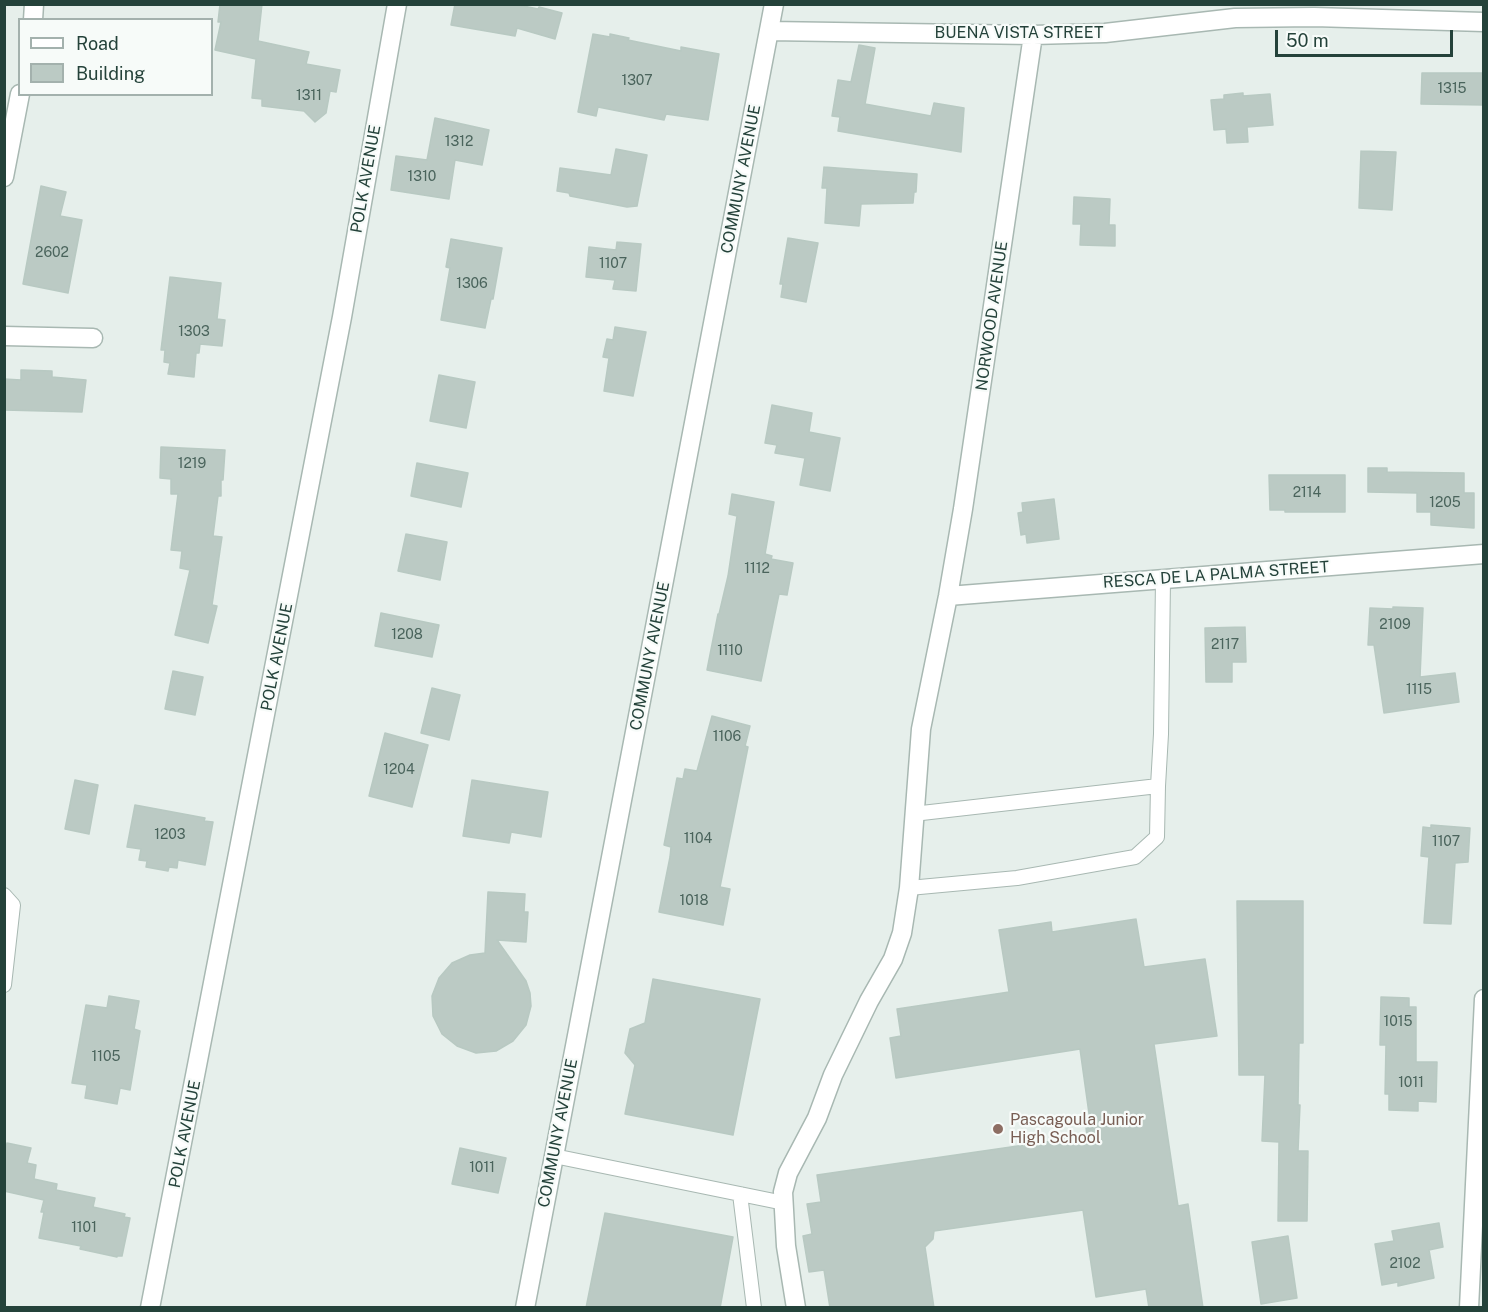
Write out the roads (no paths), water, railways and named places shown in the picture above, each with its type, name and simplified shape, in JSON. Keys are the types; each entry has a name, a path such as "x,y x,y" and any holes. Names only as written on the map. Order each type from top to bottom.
{"street":[{"name":"POLK AVENUE","path":"150,1308 342,317 397,4"},
{"name":"COMMUNY AVENUE","path":"525,1308 774,4"},
{"name":"BUENA VISTA STREET","path":"769,31 1033,35 1105,33 1235,18 1314,17 1484,22"},
{"name":"NORWOOD AVENUE","path":"796,1308 786,1246 783,1192 788,1173 817,1118 833,1075 869,1001 894,959 902,933 909,888 921,729 948,596 967,485 1033,35"},
{"path":"4,177 20,96"},
{"path":"4,336 93,339"},
{"name":"RESCA DE LA PALMA STREET","path":"948,596 1484,554"},
{"path":"1469,1308 1484,999"}],"lane":[{"path":"909,888 1017,878 1135,857 1157,837 1163,579"},
{"path":"913,814 1158,786"},
{"path":"4,895 13,905 4,985"},
{"path":"554,1156 784,1203"},
{"path":"740,1194 754,1308"}],"place":[{"name":"Pascagoula Junior High School","path":"998,1129"}]}
